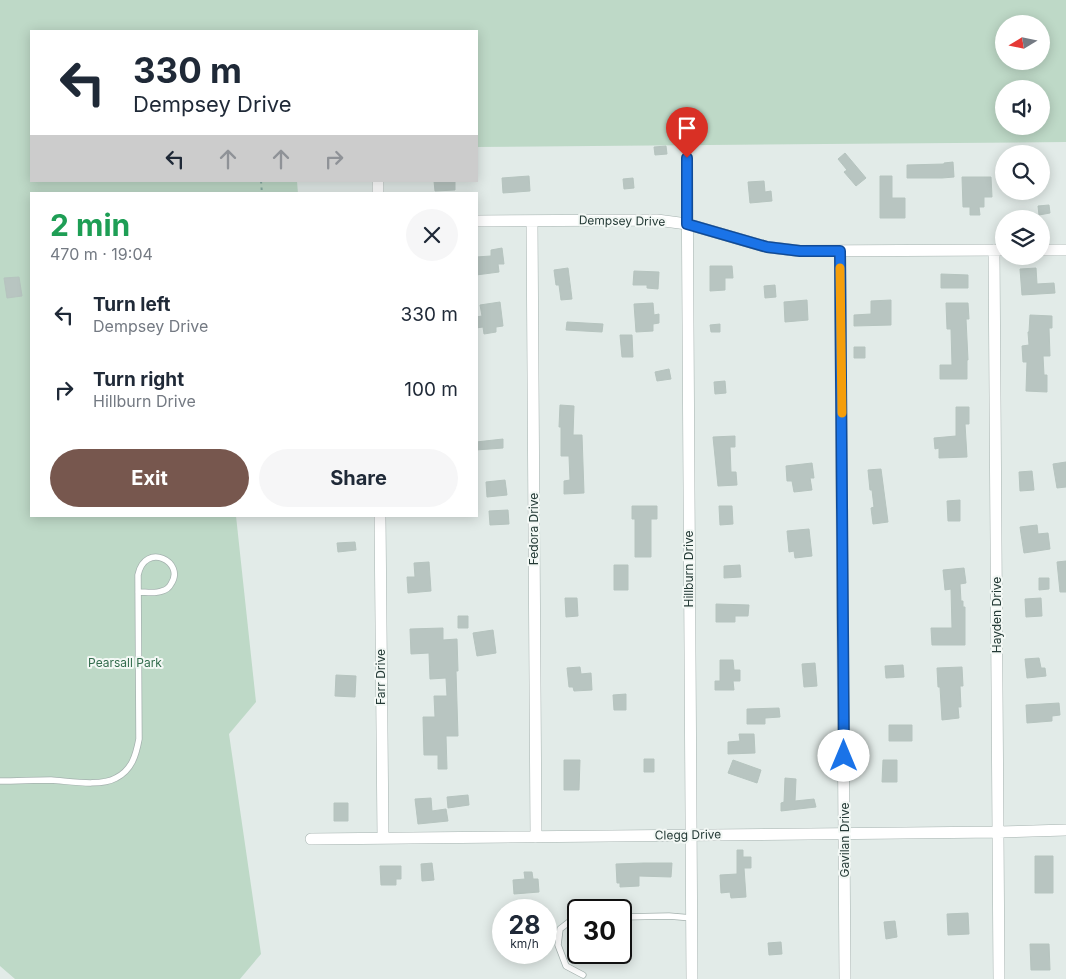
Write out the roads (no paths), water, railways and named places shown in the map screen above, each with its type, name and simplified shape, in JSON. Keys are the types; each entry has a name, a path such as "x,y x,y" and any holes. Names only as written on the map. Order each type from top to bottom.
{"street":[{"name":"Hillburn Drive","path":"687,158 692,979"},
{"name":"Dempsey Drive","path":"478,221 657,220 687,224 767,247 800,251 995,250"},
{"name":"Fedora Drive","path":"532,221 536,837"},
{"path":"1050,250 1066,250"},
{"name":"Gavilan Drive","path":"840,251 845,979"},
{"name":"Hayden Drive","path":"999,265 1000,979"},
{"name":"Farr Drive","path":"380,517 382,838"},
{"name":"Clegg Drive","path":"311,839 1066,830"}],"lane":[{"path":"0,781 51,780 96,783 116,778 130,768 136,754 139,739 138,592 138,575 143,562 149,558 163,558 169,562 173,568 174,575 173,582 169,587 156,593 138,592"},
{"path":"632,917 669,916 692,918"},
{"path":"567,924 560,929 558,945 566,966 583,975"}],"park label":[{"name":"Pearsall Park","path":"125,663"}]}
